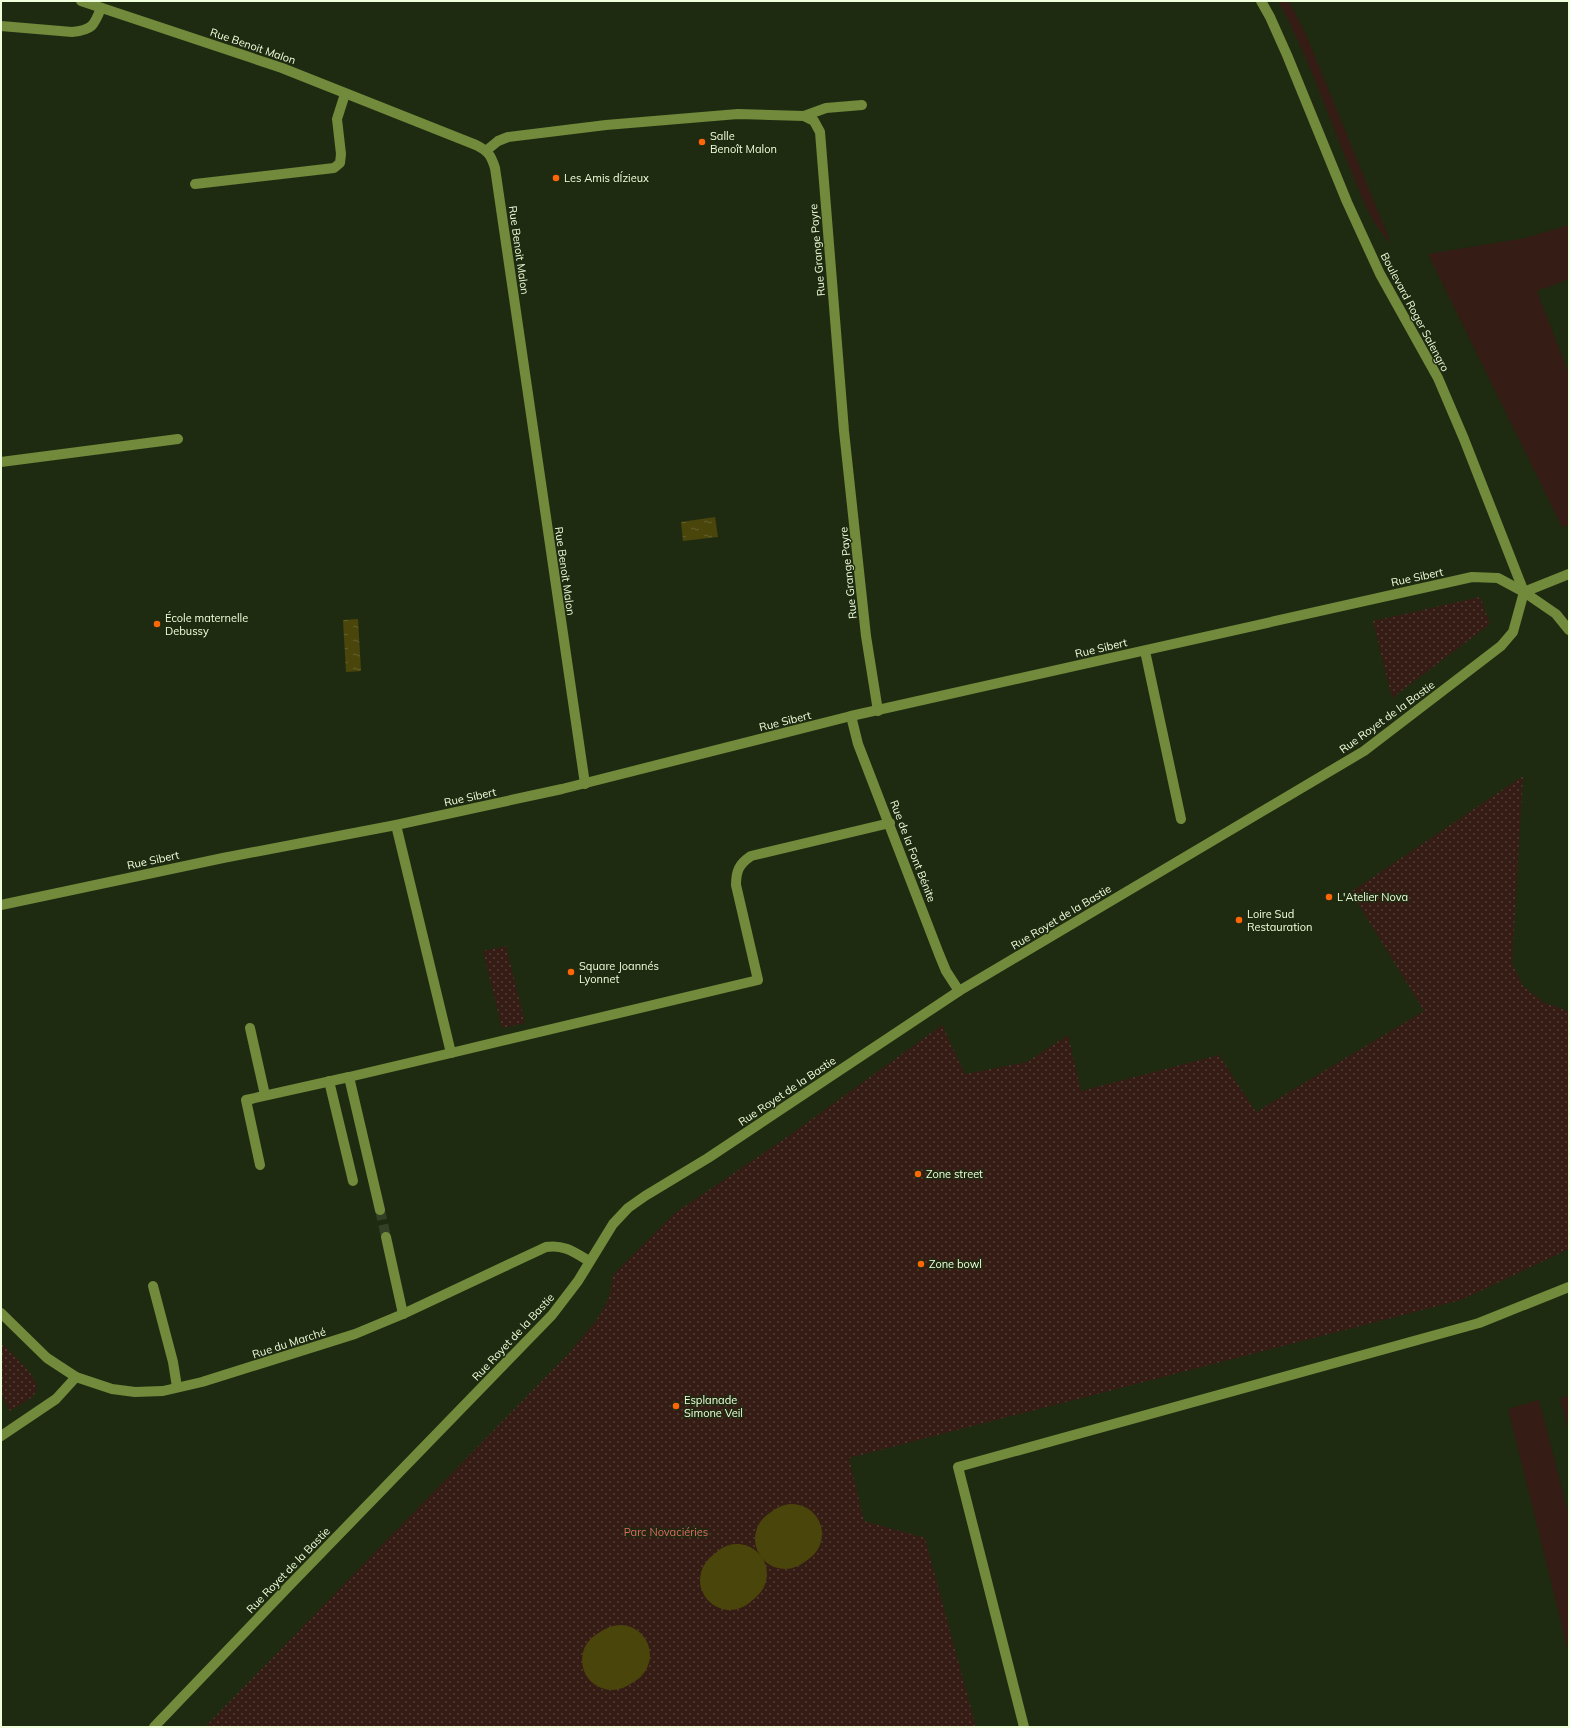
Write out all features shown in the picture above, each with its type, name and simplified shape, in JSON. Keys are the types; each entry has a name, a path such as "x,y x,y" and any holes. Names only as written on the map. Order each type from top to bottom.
{"street":[{"name":"Rue Benoit Malon","path":"82,1 282,68 487,150 491,155 585,784"},
{"name":"Boulevard Roger Salengro","path":"1261,1 1281,42 1347,202 1380,274 1438,378 1470,452 1524,592"},
{"path":"1,26 72,32 82,31 91,28 95,24 101,8"},
{"path":"195,184 334,168 340,163 341,154 337,119 345,94"},
{"path":"487,150 498,141 508,137 606,125 738,114 804,116 826,108 862,105"},
{"name":"Rue Grange Payre","path":"804,116 814,121 820,132 845,438 866,636 878,711"},
{"path":"1,462 178,439"},
{"path":"1524,592 1569,574"},
{"name":"Rue Sibert","path":"1,904 223,858 396,825 585,784 850,716 878,711 1472,577 1498,578 1524,592 1556,614 1569,630"},
{"name":"Rue Royet de la Bastie","path":"154,1727 292,1582 552,1315 578,1281 613,1224 628,1208 708,1158 959,991 1364,751 1501,646 1513,632 1524,592"},
{"path":"1145,651 1182,819"},
{"name":"Rue de la Font Bénite","path":"850,716 858,744 890,823 946,971 959,991"},
{"path":"260,1165 246,1100 758,980 736,885 736,873 742,862 751,856 890,823"},
{"path":"396,825 451,1053"},
{"path":"250,1028 264,1095"},
{"path":"349,1077 380,1210"},
{"path":"329,1081 353,1182"},
{"path":"386,1237 403,1314"},
{"name":"Rue du Marché","path":"1,1312 47,1358 76,1377 112,1389 135,1392 163,1391 202,1382 355,1334 403,1314 546,1247 555,1245 563,1246 589,1261"},
{"path":"153,1286 173,1362 177,1387"},
{"path":"1024,1727 958,1467 1478,1323 1569,1287"},
{"path":"1,1436 56,1399 76,1377"}],"green space":[{"path":"1278,1 1289,1 1305,32 1391,243 1377,227 1366,207 1307,62"},
{"path":"1569,225 1569,279 1537,291 1569,374 1569,525 1562,527 1428,254 1525,238"},
{"path":"1480,597 1490,624 1392,698 1373,621"},
{"name":"Parc Novaciéries","path":"1523,776 1512,963 1523,986 1545,1003 1569,1011 1569,1249 1461,1300 849,1458 864,1521 925,1538 976,1727 205,1727 568,1354 596,1321 604,1307 610,1295 613,1275 675,1213 790,1135 942,1025 965,1074 1027,1062 1068,1035 1081,1091 1219,1055 1256,1112 1424,1011 1351,892"},
{"path":"506,946 525,1023 502,1028 483,951"},
{"path":"1,1343 30,1373 35,1380 37,1387 36,1392 31,1398 10,1411 1,1395"},
{"path":"1569,1396 1569,1432 1560,1398"},
{"path":"1539,1400 1569,1516 1569,1654 1508,1409"}],"water":[{"path":"715,517 718,537 683,541 681,522"},
{"path":"358,619 361,671 346,672 343,620"}],"waterway":[{"path":"785,1539 792,1534"},
{"path":"730,1580 737,1574"},
{"path":"612,1660 620,1655"}],"tunnel":[{"path":"380,1210 386,1237"}],"place":[{"name":"Salle Benoît Malon","path":"702,142"},
{"name":"Les Amis dÍzieux","path":"556,178"},
{"name":"École maternelle Debussy","path":"157,624"},
{"name":"L'Atelier Nova","path":"1329,897"},
{"name":"Loire Sud Restauration","path":"1239,920"},
{"name":"Square Joannés Lyonnet","path":"571,972"},
{"name":"Zone street","path":"918,1174"},
{"name":"Zone bowl","path":"921,1264"},
{"name":"Esplanade Simone Veil","path":"676,1406"}]}
